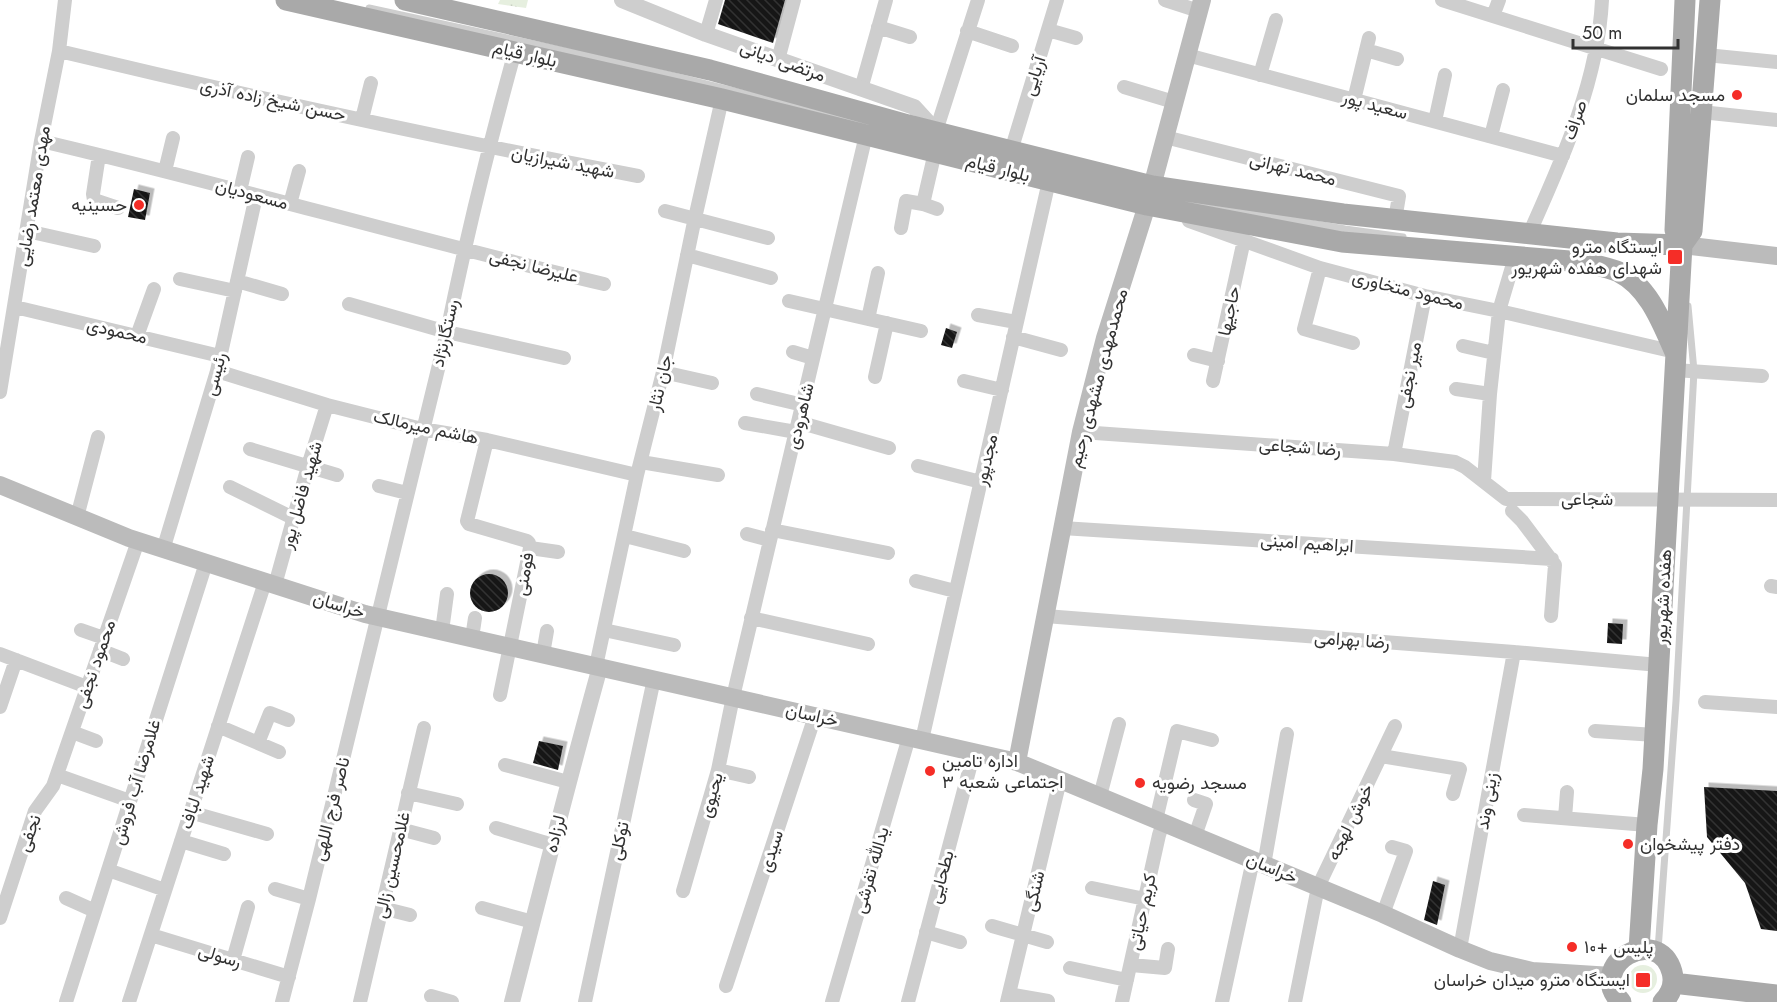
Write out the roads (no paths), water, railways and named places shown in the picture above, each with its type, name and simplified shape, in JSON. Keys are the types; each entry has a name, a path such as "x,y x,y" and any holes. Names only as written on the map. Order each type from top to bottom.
{"main road":[{"name":"بلوار قیام","path":"286,0 722,99 870,130 935,142 1011,151 1149,195 1342,242 1582,262 1616,271 1639,286 1660,318 1682,364"},
{"name":"بلوار قیام","path":"405,0 710,70 1049,181 1149,195 1617,243 1682,245"},
{"name":"هفده شهریور","path":"1648,951 1647,825 1659,664 1678,499 1682,364 1682,245 1675,230 1685,0"},
{"name":"هفده شهریور","path":"1682,245 1692,231 1710,0"},
{"name":"محمدمهدی مشهدی رحیم","path":"1017,762 1081,432 1200,6"},
{"path":"1682,245 1777,256"},
{"name":"خراسان","path":"0,485 163,550 365,614 1017,762 1383,914 1490,961 1532,971 1612,975"},
{"path":"1622,1002 1614,992 1612,975 1615,966 1629,952 1648,951 1665,959 1670,966 1673,979 1671,992 1664,1002"},
{"path":"1673,979 1777,995"}],"street":[{"name":"مهدی معتمد رضایی","path":"0,392 3,357 15,307 41,141 59,51 65,0"},
{"name":"مرتضی دیانی","path":"622,0 706,34 914,107 935,142"},
{"path":"706,34 716,0"},
{"path":"778,60 794,0"},
{"path":"861,89 886,0"},
{"path":"923,204 935,142 978,0"},
{"name":"آریایی","path":"1011,151 1057,0"},
{"path":"1165,0 1200,6"},
{"path":"1444,0 1661,69"},
{"path":"1493,16 1499,0"},
{"name":"صراف","path":"1529,234 1580,111 1596,49 1602,0"},
{"path":"1260,75 1276,20"},
{"path":"878,27 910,37"},
{"path":"1048,30 1076,38"},
{"path":"968,31 1012,46"},
{"path":"1354,100 1367,44 1397,59"},
{"name":"حسن شیخ زاده آذری","path":"59,51 257,98 363,119 488,148"},
{"name":"رستگارنژاد","path":"378,616 447,332 463,248 515,51"},
{"name":"سعید پور","path":"1187,55 1563,156"},
{"path":"1706,55 1777,62"},
{"path":"1435,121 1445,75"},
{"path":"363,119 371,83"},
{"path":"1124,87 1174,102"},
{"path":"1491,136 1503,90"},
{"name":"جان نثار","path":"598,667 637,476 663,372 722,99"},
{"path":"1701,112 1777,120"},
{"name":"شاهرودی","path":"733,697 813,358 870,130"},
{"name":"محمد تهرانی","path":"1165,137 1399,196 1395,220"},
{"path":"165,171 173,138"},
{"name":"مسعودیان","path":"41,141 463,248"},
{"name":"شهید شیرازیان","path":"488,148 639,176"},
{"path":"99,155 94,200 118,208"},
{"path":"240,191 248,157"},
{"path":"290,204 299,171"},
{"name":"مجدپور","path":"915,739 955,591 1049,181"},
{"name":"محمود متخاوری","path":"1149,195 1244,240 1320,268 1425,296 1499,311 1682,364 1762,376"},
{"name":"رئیسی","path":"163,550 217,371 256,196"},
{"path":"902,228 906,201 938,209"},
{"path":"665,211 768,238"},
{"path":"27,231 94,246"},
{"name":"حاجیها","path":"1214,381 1244,240"},
{"name":"علیرضا نجفی","path":"463,248 604,284"},
{"path":"687,255 771,278"},
{"path":"1484,481 1499,311 1515,257"},
{"path":"1320,268 1304,329 1353,343"},
{"path":"868,319 878,273"},
{"path":"180,279 282,294"},
{"path":"137,336 154,288"},
{"name":"میر نجفی","path":"1394,454 1425,296"},
{"path":"789,301 921,331"},
{"path":"350,304 447,332 564,358"},
{"name":"محمودی","path":"15,307 220,356"},
{"path":"978,315 1017,322"},
{"path":"875,377 887,323"},
{"path":"1013,337 1061,350"},
{"path":"1463,346 1494,352"},
{"path":"793,352 813,358"},
{"path":"1194,355 1218,361"},
{"name":"هاشم میرمالک","path":"217,371 327,405 422,429 487,440 637,476"},
{"path":"663,372 712,383"},
{"path":"964,381 1002,390"},
{"path":"1456,389 1490,394"},
{"path":"757,394 803,405"},
{"name":"شهید فاضل پور","path":"270,583 293,518 327,405"},
{"path":"746,423 797,427 889,448"},
{"name":"رضا شجاعی","path":"1081,432 1394,454 1455,462 1465,466 1484,481 1509,505 1552,559"},
{"path":"77,517 98,437"},
{"name":"فومنی","path":"487,440 467,521 470,524 527,541 530,548 500,694"},
{"path":"250,449 337,476"},
{"path":"641,462 718,476"},
{"path":"918,466 981,482"},
{"path":"379,486 407,493"},
{"path":"230,487 293,518"},
{"name":"شجاعی","path":"1509,505 1678,499 1777,500"},
{"name":"ابراهیم امینی","path":"1062,528 1552,559"},
{"path":"747,534 771,535 888,553"},
{"path":"624,536 684,551"},
{"name":"محمود نجفی","path":"55,781 138,541"},
{"path":"530,548 558,552"},
{"path":"1551,616 1556,565 1552,559"},
{"name":"غلامرضا آب فروش","path":"66,1002 207,563"},
{"path":"916,580 955,591"},
{"name":"شهید لباف","path":"129,1002 218,726 270,583"},
{"path":"442,631 447,594"},
{"name":"ناصر فرج اللهی","path":"282,1002 378,616"},
{"name":"رضا بهرامی","path":"1045,616 1659,664"},
{"path":"472,638 475,618"},
{"path":"751,618 868,644"},
{"path":"81,630 123,659"},
{"path":"604,630 674,645"},
{"path":"543,654 547,631"},
{"name":"زینی وند","path":"1460,949 1514,652"},
{"path":"0,654 87,687"},
{"path":"0,707 16,660"},
{"name":"لرزاده","path":"512,1002 598,667"},
{"name":"توکلی","path":"585,1002 654,679"},
{"name":"یحیوی","path":"683,891 718,770 733,697"},
{"path":"1705,702 1777,707"},
{"path":"258,743 270,713 288,720"},
{"name":"سیدی","path":"726,986 815,716"},
{"path":"1100,796 1119,724"},
{"path":"218,726 279,752"},
{"name":"خوش لهجه","path":"1295,1002 1318,887 1395,726"},
{"name":"غلامحسین زالی","path":"360,1002 424,728"},
{"name":"کریم حیاتی","path":"1122,1002 1159,835 1159,821 1177,731 1212,740"},
{"path":"1596,731 1655,735"},
{"path":"72,732 96,741"},
{"path":"1222,1002 1258,862 1287,734"},
{"name":"یدالله تفرشی","path":"832,1002 915,739"},
{"name":"بطحایی","path":"908,1002 974,752"},
{"path":"1381,756 1460,769 1453,794"},
{"path":"505,765 568,783"},
{"path":"718,770 748,777"},
{"name":"شنگی","path":"1008,998 1060,780"},
{"path":"55,781 130,801"},
{"name":"نجفی","path":"0,918 35,811 55,781"},
{"path":"1565,818 1567,792"},
{"path":"408,793 457,804"},
{"path":"1195,836 1205,804"},
{"path":"190,812 267,834"},
{"path":"1524,815 1647,825"},
{"path":"496,828 553,845"},
{"path":"400,829 434,838"},
{"path":"181,841 224,854"},
{"path":"1383,914 1406,851 1392,847"},
{"path":"108,870 165,890"},
{"path":"1092,888 1145,899"},
{"path":"275,889 309,899"},
{"path":"66,898 95,911"},
{"path":"233,960 248,907"},
{"path":"382,908 410,915"},
{"path":"483,908 533,922"},
{"path":"992,926 1047,942"},
{"path":"926,932 960,942"},
{"name":"رسولی","path":"151,935 289,977"},
{"path":"1131,965 1165,969 1168,949"},
{"path":"1070,968 1127,980"},
{"path":"431,996 452,1002"},
{"path":"1008,998 1048,1001"}],"lane":[{"path":"366,8 622,63 870,130"},
{"path":"1184,201 1416,239"},
{"path":"1440,242 1582,262"},
{"path":"1648,951 1675,713 1678,499"},
{"path":"1673,979 1777,989"}],"place":[{"name":"مسجد سلمان","path":"1737,95"},
{"name":"حسینیه","path":"139,205"},
{"name":"ایستگاه مترو شهدای هفده شهریور","path":"1675,257"},
{"name":"اداره تامین اجتماعی شعبه ۳","path":"930,771"},
{"name":"مسجد رضویه","path":"1140,783"},
{"name":"دفتر پیشخوان","path":"1628,844"},
{"name":"پلیس +۱۰","path":"1572,947"},
{"name":"ایستگاه مترو میدان خراسان","path":"1643,980"}]}
